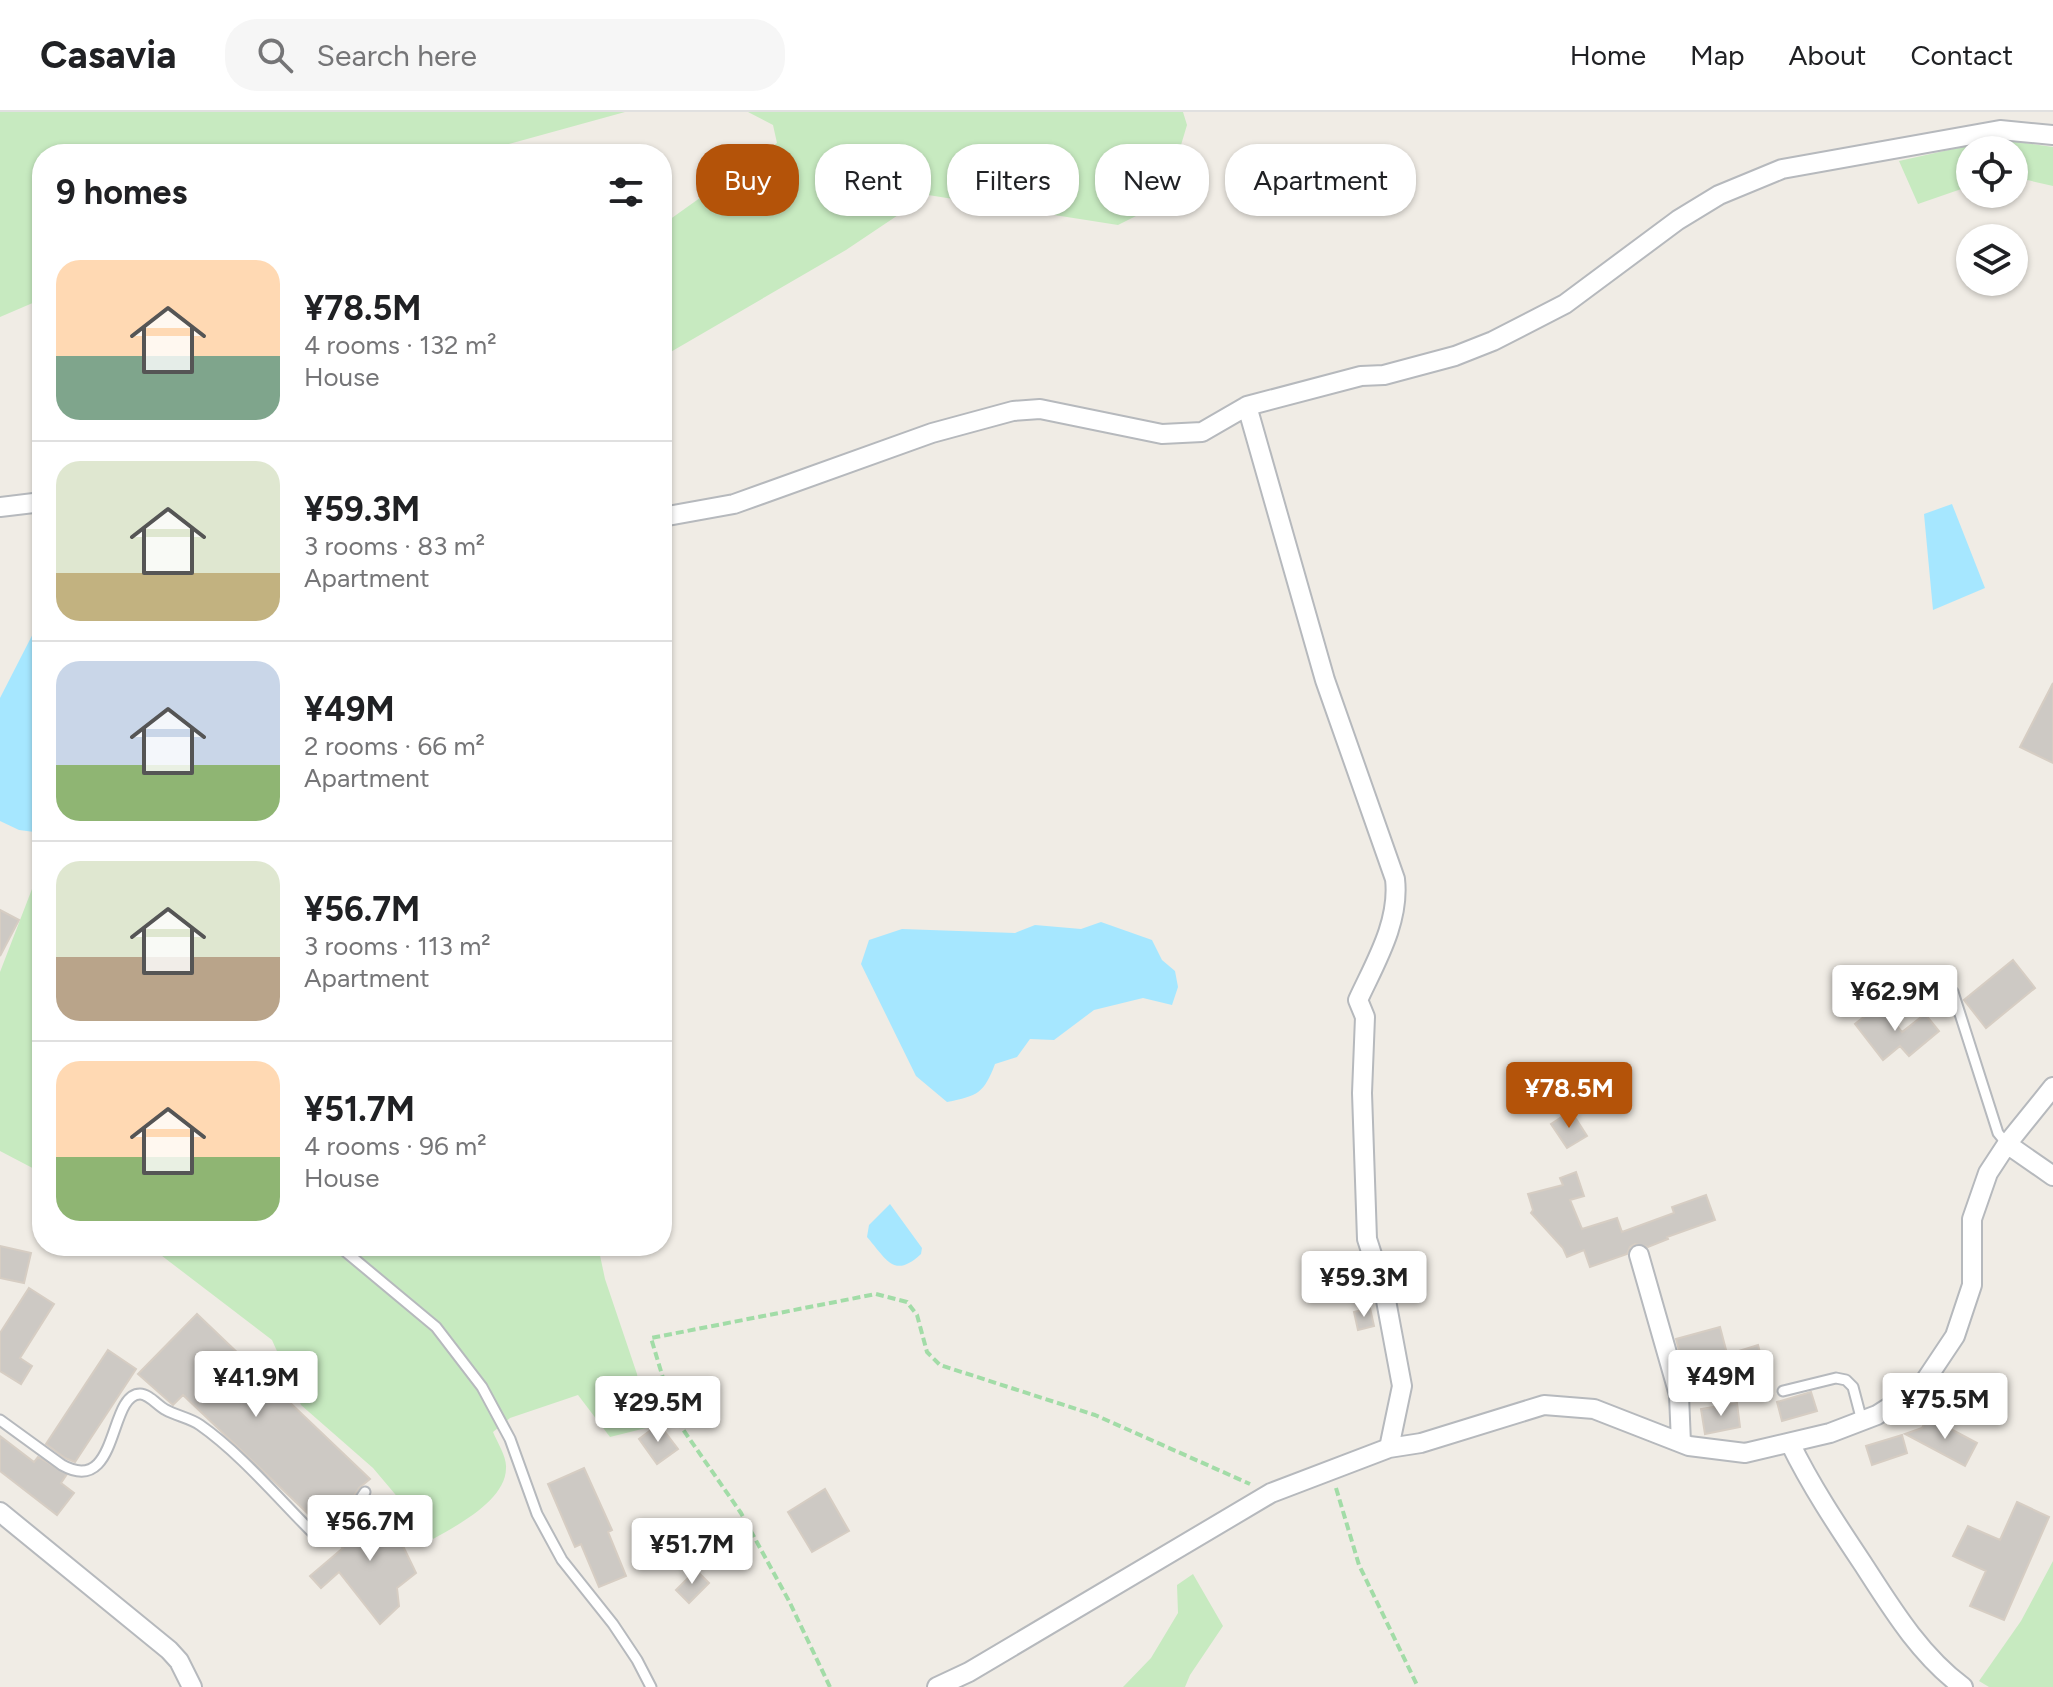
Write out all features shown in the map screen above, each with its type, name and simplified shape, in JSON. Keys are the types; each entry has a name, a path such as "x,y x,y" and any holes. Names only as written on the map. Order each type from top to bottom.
{"street":[{"path":"672,515 734,504 932,433 1013,411 1040,409 1162,434 1202,432 1247,406 1361,376 1384,375 1455,356 1493,341 1565,304 1678,220 1719,195 1782,169 2000,130 2053,135"},
{"path":"1247,406 1325,680 1397,890 1391,927 1358,1000 1365,1017 1362,1093 1367,1239 1385,1295 1402,1386 1389,1448"},
{"path":"0,507 32,503"},
{"path":"937,1687 969,1672 1271,1493 1389,1448 1421,1443 1544,1405 1594,1409 1681,1443 1745,1453 1830,1433 1877,1415 1921,1387 1955,1336 1972,1285 1972,1219 1988,1173 2053,1087"},
{"path":"2007,1144 2053,1176"},
{"path":"1639,1255 1679,1395 1681,1443"},
{"path":"1790,1443 1812,1487 1903,1627 1943,1672 1963,1687"},
{"path":"0,1512 169,1650 179,1661 192,1687"}],"lane":[{"path":"1953,992 1998,1133 2007,1144"},
{"path":"351,1256 436,1327 482,1387 510,1439 537,1514 562,1560 613,1624 651,1687"},
{"path":"1783,1391 1836,1378 1846,1380 1853,1387 1862,1421"},
{"path":"0,1420 62,1465 73,1471 84,1471 107,1452 122,1407 131,1397 139,1394 162,1409 200,1425 312,1532 323,1534 349,1516 365,1492"}],"path":[{"path":"830,1687 789,1601 741,1513 675,1418 651,1338 876,1294 907,1302 917,1315 927,1352 940,1365 1095,1415 1271,1493"},
{"path":"1331,1470 1359,1565 1418,1687"}],"green space":[{"path":"0,112 625,112 509,144 32,144 32,303 0,317"},
{"path":"748,112 1183,112 1187,125 1181,144 1095,144 1095,216 1136,216 1118,225 1061,216 1079,216 1079,144 947,144 947,198 931,195 931,144 815,144 815,216 897,216 846,250 672,351 672,218 696,201 696,216 799,216 799,144 777,143 773,125"},
{"path":"2028,143 2053,147 2053,186 2028,180"},
{"path":"1956,148 1956,191 1918,204 1899,161"},
{"path":"32,889 32,1168 0,1151 0,972"},
{"path":"162,1256 600,1256 637,1374 646,1428 610,1437 578,1395 510,1418 493,1432 506,1464 504,1480 498,1491 479,1510 433,1539 373,1468 301,1405 272,1340"},
{"path":"2053,1561 2053,1687 1989,1687 1979,1681 2021,1621"},
{"path":"1193,1574 1223,1626 1185,1687 1123,1687 1151,1658 1178,1613 1177,1585"}],"water":[{"path":"1952,504 1985,588 1933,610 1924,514"},
{"path":"32,636 32,832 19,830 0,821 0,698"},
{"path":"1101,922 1152,940 1162,960 1175,971 1178,987 1172,1005 1143,998 1094,1010 1054,1040 1030,1039 1017,1057 995,1064 978,1092 947,1102 916,1076 861,964 869,940 902,929 1015,933 1035,925 1081,929"},
{"path":"890,1204 922,1248 921,1254 904,1265 891,1264 867,1237 869,1225"}],"building":[{"path":"2053,683 2053,763 2020,747"},
{"path":"0,910 19,920 0,956"},
{"path":"2013,960 2035,988 1986,1028 1964,1000"},
{"path":"1880,1004 1902,1032 1925,1014 1939,1031 1909,1056 1900,1046 1883,1060 1855,1024"},
{"path":"1571,1111 1587,1136 1567,1148 1551,1124"},
{"path":"1576,1172 1584,1196 1570,1200 1582,1229 1617,1218 1622,1232 1674,1213 1672,1207 1706,1195 1715,1220 1648,1247 1635,1244 1627,1254 1590,1267 1584,1250 1567,1257 1563,1248 1531,1213 1533,1210 1528,1194 1563,1185 1560,1178"},
{"path":"0,1246 31,1253 24,1283 0,1278"},
{"path":"29,1288 54,1304 20,1358 32,1366 21,1384 0,1371 0,1333"},
{"path":"1370,1308 1374,1326 1358,1330 1354,1312"},
{"path":"197,1314 370,1479 359,1488 344,1511 321,1526 183,1395 173,1405 138,1374"},
{"path":"1720,1327 1730,1365 1686,1377 1676,1339"},
{"path":"1758,1345 1771,1393 1752,1398 1739,1351"},
{"path":"108,1350 136,1369 75,1462 46,1444"},
{"path":"1811,1392 1817,1411 1782,1421 1777,1402"},
{"path":"1737,1403 1740,1427 1705,1434 1701,1409"},
{"path":"1928,1417 1977,1443 1965,1466 1905,1434 1922,1428"},
{"path":"659,1424 678,1449 657,1464 639,1439"},
{"path":"1902,1435 1907,1453 1872,1465 1866,1446"},
{"path":"0,1436 34,1462 38,1457 67,1474 61,1483 74,1493 57,1515 0,1471"},
{"path":"584,1468 612,1530 608,1532 626,1576 599,1587 581,1544 575,1547 548,1484"},
{"path":"825,1489 849,1531 812,1552 788,1512"},
{"path":"2017,1502 2049,1517 2004,1620 1970,1606 1986,1571 1953,1556 1968,1526 2000,1540"},
{"path":"367,1503 386,1519 406,1544 403,1546 416,1573 397,1588 399,1606 380,1624 339,1572 321,1588 310,1576 343,1548 332,1537 354,1522"},
{"path":"696,1570 709,1583 689,1603 676,1590"}]}
